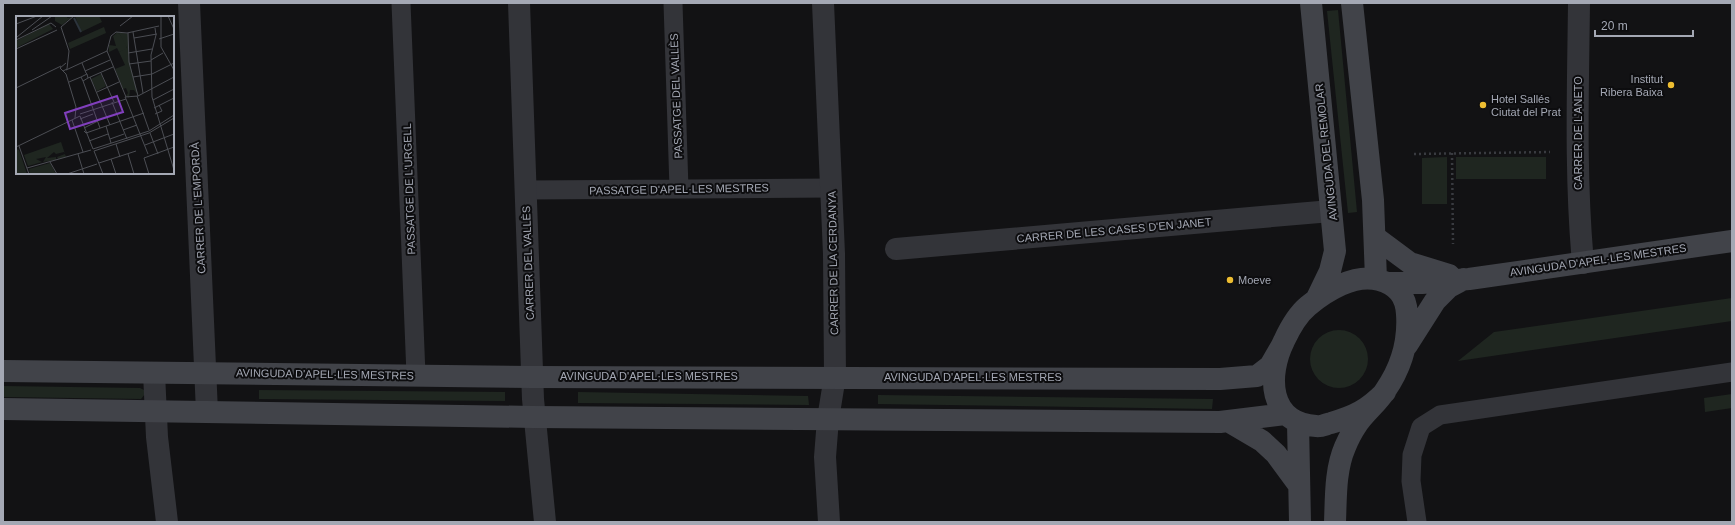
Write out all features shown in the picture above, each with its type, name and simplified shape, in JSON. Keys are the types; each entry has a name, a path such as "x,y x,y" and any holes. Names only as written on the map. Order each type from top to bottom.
{"street":[{"name":"CARRER DE L'EMPORDÀ","path":"188,3 207,412"},
{"name":"CARRER DEL VALLÈS","path":"518,3 534,418 545,522"},
{"name":"CARRER DE LA CERDANYA","path":"824,3 832,188 835,376 828,419 825,470 828,522"},
{"name":"AVINGUDA DEL REMOLAR","path":"1311,3 1335,251 1330,271 1317,298"},
{"path":"1336,522 1337,485 1344,449 1356,426 1385,392 1398,369 1406,346 1408,325 1406,305 1400,291 1382,281 1375,237 1373,200 1352,3"},
{"name":"CARRER DE L'ANETO","path":"1579,3 1578,179 1583,263"},
{"name":"CARRER DE LES CASES D'EN JANET","path":"896,248 1332,211"},
{"path":"1375,237 1410,263 1464,279"},
{"name":"AVINGUDA D'APEL·LES MESTRES","path":"1382,281 1422,283 1464,279 1732,241"},
{"name":"AVINGUDA DEL REMOLAR","path":"1300,522 1292,419 1276,401 1274,388 1275,367 1281,347 1292,326 1305,308 1317,298 1342,285 1364,278 1382,281"},
{"name":"AVINGUDA D'APEL·LES MESTRES","path":"1406,346 1435,301 1449,287 1464,279"},
{"name":"AVINGUDA D'APEL·LES MESTRES","path":"3,372 204,372 532,377 835,376 1228,378 1257,376 1270,366 1281,347"},
{"path":"154,373 155,412 167,522"},
{"path":"3,409 534,418 1228,421 1292,419 1318,426 1355,416 1385,392"},
{"path":"1228,421 1262,441 1276,454 1298,484"}],"lane":[{"name":"PASSATGE DE L'URGELL","path":"401,3 416,375"},
{"name":"PASSATGE DEL VALLÈS","path":"673,3 679,189"},
{"name":"PASSATGE D'APEL·LES MESTRES","path":"526,190 832,188"},
{"path":"1417,522 1411,481 1412,455 1422,427 1440,415 1732,372"}],"path":[{"path":"1414,154 1554,152"},
{"path":"1452,153 1453,244"}],"shaded area":[{"path":"1338,10 1357,212 1348,213 1327,11"},
{"path":"1447,157 1447,204 1422,204 1422,158"},
{"path":"1456,157 1546,157 1546,179 1456,179"},
{"path":"1732,298 1732,321 1458,361 1494,332"},
{"path":"1333,330 1345,330 1360,338 1368,353 1368,365 1360,380 1345,388 1333,388 1318,380 1310,365 1310,353 1318,338"},
{"path":"3,386 140,388 144,390 145,394 141,399 3,397"},
{"path":"259,390 505,392 505,401 259,399"},
{"path":"578,392 808,396 809,405 578,403"},
{"path":"1732,394 1732,408 1705,412 1704,398"},
{"path":"878,395 1213,399 1212,409 878,404"}],"place":[{"name":"Institut Ribera Baixa","path":"1671,85"},
{"name":"Hotel Sallés Ciutat del Prat","path":"1483,105"},
{"name":"Moeve","path":"1230,280"}]}
